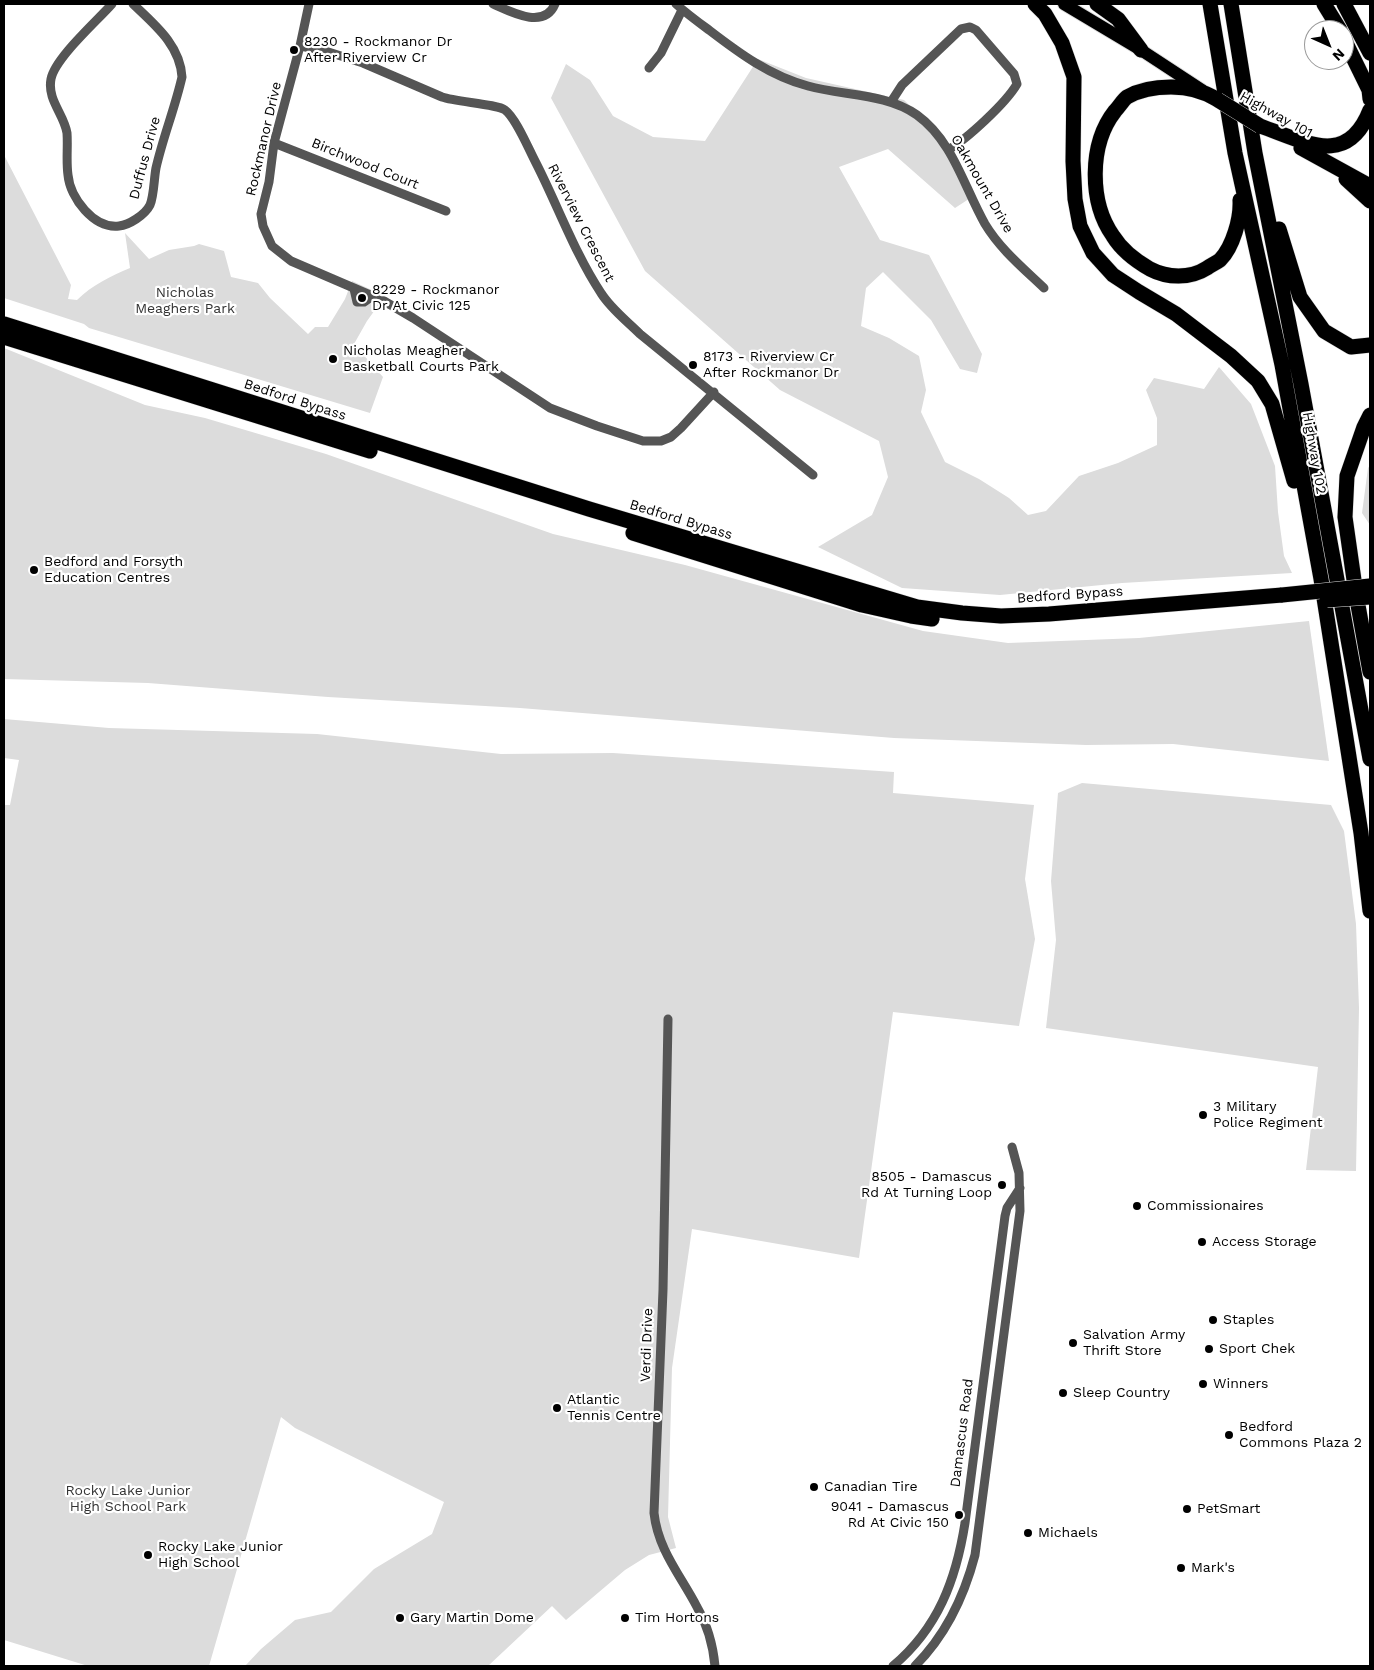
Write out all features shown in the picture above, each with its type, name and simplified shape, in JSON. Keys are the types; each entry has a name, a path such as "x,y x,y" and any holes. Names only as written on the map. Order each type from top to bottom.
{"highway":[{"path":"1035,4 1045,14 1062,43 1074,77 1073,161 1075,199 1080,226 1093,253 1113,275 1176,314 1231,356 1258,381 1272,404 1320,579"},
{"path":"1097,4 1118,19 1142,50"},
{"path":"1203,4 1220,61"},
{"name":"Highway 102","path":"1210,4 1230,127 1282,365 1320,579 1361,832 1370,910"},
{"name":"Highway 102","path":"1231,4 1255,153 1301,384 1370,759"},
{"path":"1242,4 1240,11 1247,105"},
{"path":"1324,4 1334,20"},
{"path":"1344,4 1370,53"},
{"path":"1354,59 1369,90 1370,99"},
{"name":"Highway 101","path":"1230,127 1238,178 1240,211 1235,234 1220,259 1198,274 1170,276 1156,272 1138,262 1113,237 1101,212 1095,174 1098,146 1108,120 1126,98 1153,87 1181,87 1213,97 1260,126 1370,186"},
{"path":"1260,126 1321,147 1338,145 1353,138 1365,124 1370,110"},
{"path":"1255,153 1300,297 1324,331 1351,347 1370,345"},
{"path":"1329,162 1370,201"},
{"name":"Highway 101","path":"1329,162 1370,191"},
{"name":"Bedford Bypass","path":"4,324 579,506 917,606 962,614 1001,616 1282,599 1370,598"},
{"name":"Bedford Bypass","path":"4,337 712,558 862,604 911,616 970,622 1053,623 1282,599 1370,586"},
{"path":"1370,415 1347,476 1345,517 1370,672"},
{"path":"1363,720 1370,735"}],"main road":[{"path":"1064,4 1142,50 1213,97"}],"street":[{"name":"Duffus Drive","path":"112,4 57,64 51,79 51,93 67,133 68,177 72,188 92,218 112,227 125,225 140,216 150,205 156,169 182,77 181,64 166,36 133,4"},
{"name":"Rockmanor Drive","path":"309,4 300,46 274,143 261,214 263,226 272,246 291,261 384,302 413,318 550,408 582,421 643,441 660,441 671,436 681,428 714,392"},
{"path":"493,4 524,16 541,18 552,11 555,4"},
{"path":"649,68 661,53 679,7"},
{"name":"Oakmount Drive","path":"679,7 737,51 779,76 806,86 891,102 917,116 943,141 985,224 1015,260 1044,288"},
{"path":"891,102 902,84 961,29 970,28 976,30 1014,74 1017,84 1012,93 970,134 948,150"},
{"name":"Riverview Crescent","path":"300,46 322,50 363,64 454,101 497,106 505,110 530,152 585,265 601,294 614,310 640,334 714,392 813,475"},
{"name":"Birchwood Court","path":"274,143 446,211"},
{"name":"Verdi Drive","path":"668,1019 663,1290 654,1513 659,1537 672,1568 704,1620 711,1641 715,1664"},
{"name":"Damascus Road","path":"915,1666 949,1623 962,1597 975,1555 1020,1210 1018,1165 1012,1148"},
{"name":"Damascus Road","path":"893,1666 931,1624 949,1590 957,1563 966,1516 1005,1216 1007,1208 1020,1188"}],"green space":[{"path":"758,59 806,78 904,100 945,140 975,195 955,208 888,149 839,167 880,240 929,255 982,354 977,373 960,369 931,320 883,272 866,288 861,326 889,338 919,356 926,390 921,412 945,462 979,479 1009,498 1028,515 1046,511 1079,476 1118,463 1157,445 1157,418 1146,390 1154,378 1204,389 1219,367 1251,404 1275,466 1278,512 1284,556 1292,573 1122,583 1000,595 902,588 818,547 872,515 888,477 879,441 780,390 645,271 551,98 566,64 590,80 613,116 653,137 705,141"},
{"name":"Nicholas Meaghers Park","path":"4,155 71,285 68,299 77,300 102,281 130,268 125,233 149,259 169,250 199,244 224,251 231,277 258,283 270,298 308,334 315,327 328,327 345,299 352,281 385,296 367,321 354,344 383,377 370,413 89,328 84,324 4,298"},
{"path":"4,348 145,405 205,418 326,454 553,534 685,565 923,631 1008,643 1139,638 1309,621 1329,761 1173,744 1086,745 894,738 520,708 328,697 148,683 4,679"},
{"path":"1370,465 1370,525 1362,513"},
{"name":"Rocky Lake Junior High School Park","path":"4,719 109,728 317,734 501,754 613,753 894,772 893,793 1034,805 1025,879 1035,939 1019,1026 893,1012 859,1258 692,1229 672,1368 668,1517 676,1548 649,1555 625,1570 566,1620 552,1606 488,1666 245,1666 261,1649 295,1620 331,1612 374,1569 432,1534 444,1502 295,1428 281,1417 209,1666 88,1666 4,1640 4,805 10,805 19,760 4,758"},
{"path":"1082,783 1331,805 1344,831 1356,924 1359,1008 1356,1171 1306,1170 1318,1067 1046,1028 1056,940 1051,881 1058,793"}],"place":[{"name":"8230 - Rockmanor Dr After Riverview Cr","path":"294,50"},
{"name":"8229 - Rockmanor Dr At Civic 125","path":"362,298"},
{"name":"Nicholas Meagher Basketball Courts Park","path":"333,359"},
{"name":"8173 - Riverview Cr After Rockmanor Dr","path":"693,365"},
{"name":"Bedford and Forsyth Education Centres","path":"34,570"},
{"name":"3 Military Police Regiment","path":"1203,1115"},
{"name":"8505 - Damascus Rd At Turning Loop","path":"1002,1185"},
{"name":"Commissionaires","path":"1137,1206"},
{"name":"Access Storage","path":"1202,1242"},
{"name":"Staples","path":"1213,1320"},
{"name":"Salvation Army Thrift Store","path":"1073,1343"},
{"name":"Sport Chek","path":"1209,1349"},
{"name":"Winners","path":"1203,1384"},
{"name":"Sleep Country","path":"1063,1393"},
{"name":"Atlantic Tennis Centre","path":"557,1408"},
{"name":"Bedford Commons Plaza 2","path":"1229,1435"},
{"name":"Canadian Tire","path":"814,1487"},
{"name":"PetSmart","path":"1187,1509"},
{"name":"9041 - Damascus Rd At Civic 150","path":"959,1515"},
{"name":"Michaels","path":"1028,1533"},
{"name":"Rocky Lake Junior High School","path":"148,1555"},
{"name":"Mark's","path":"1181,1568"},
{"name":"Gary Martin Dome","path":"400,1618"},
{"name":"Tim Hortons","path":"625,1618"}]}
